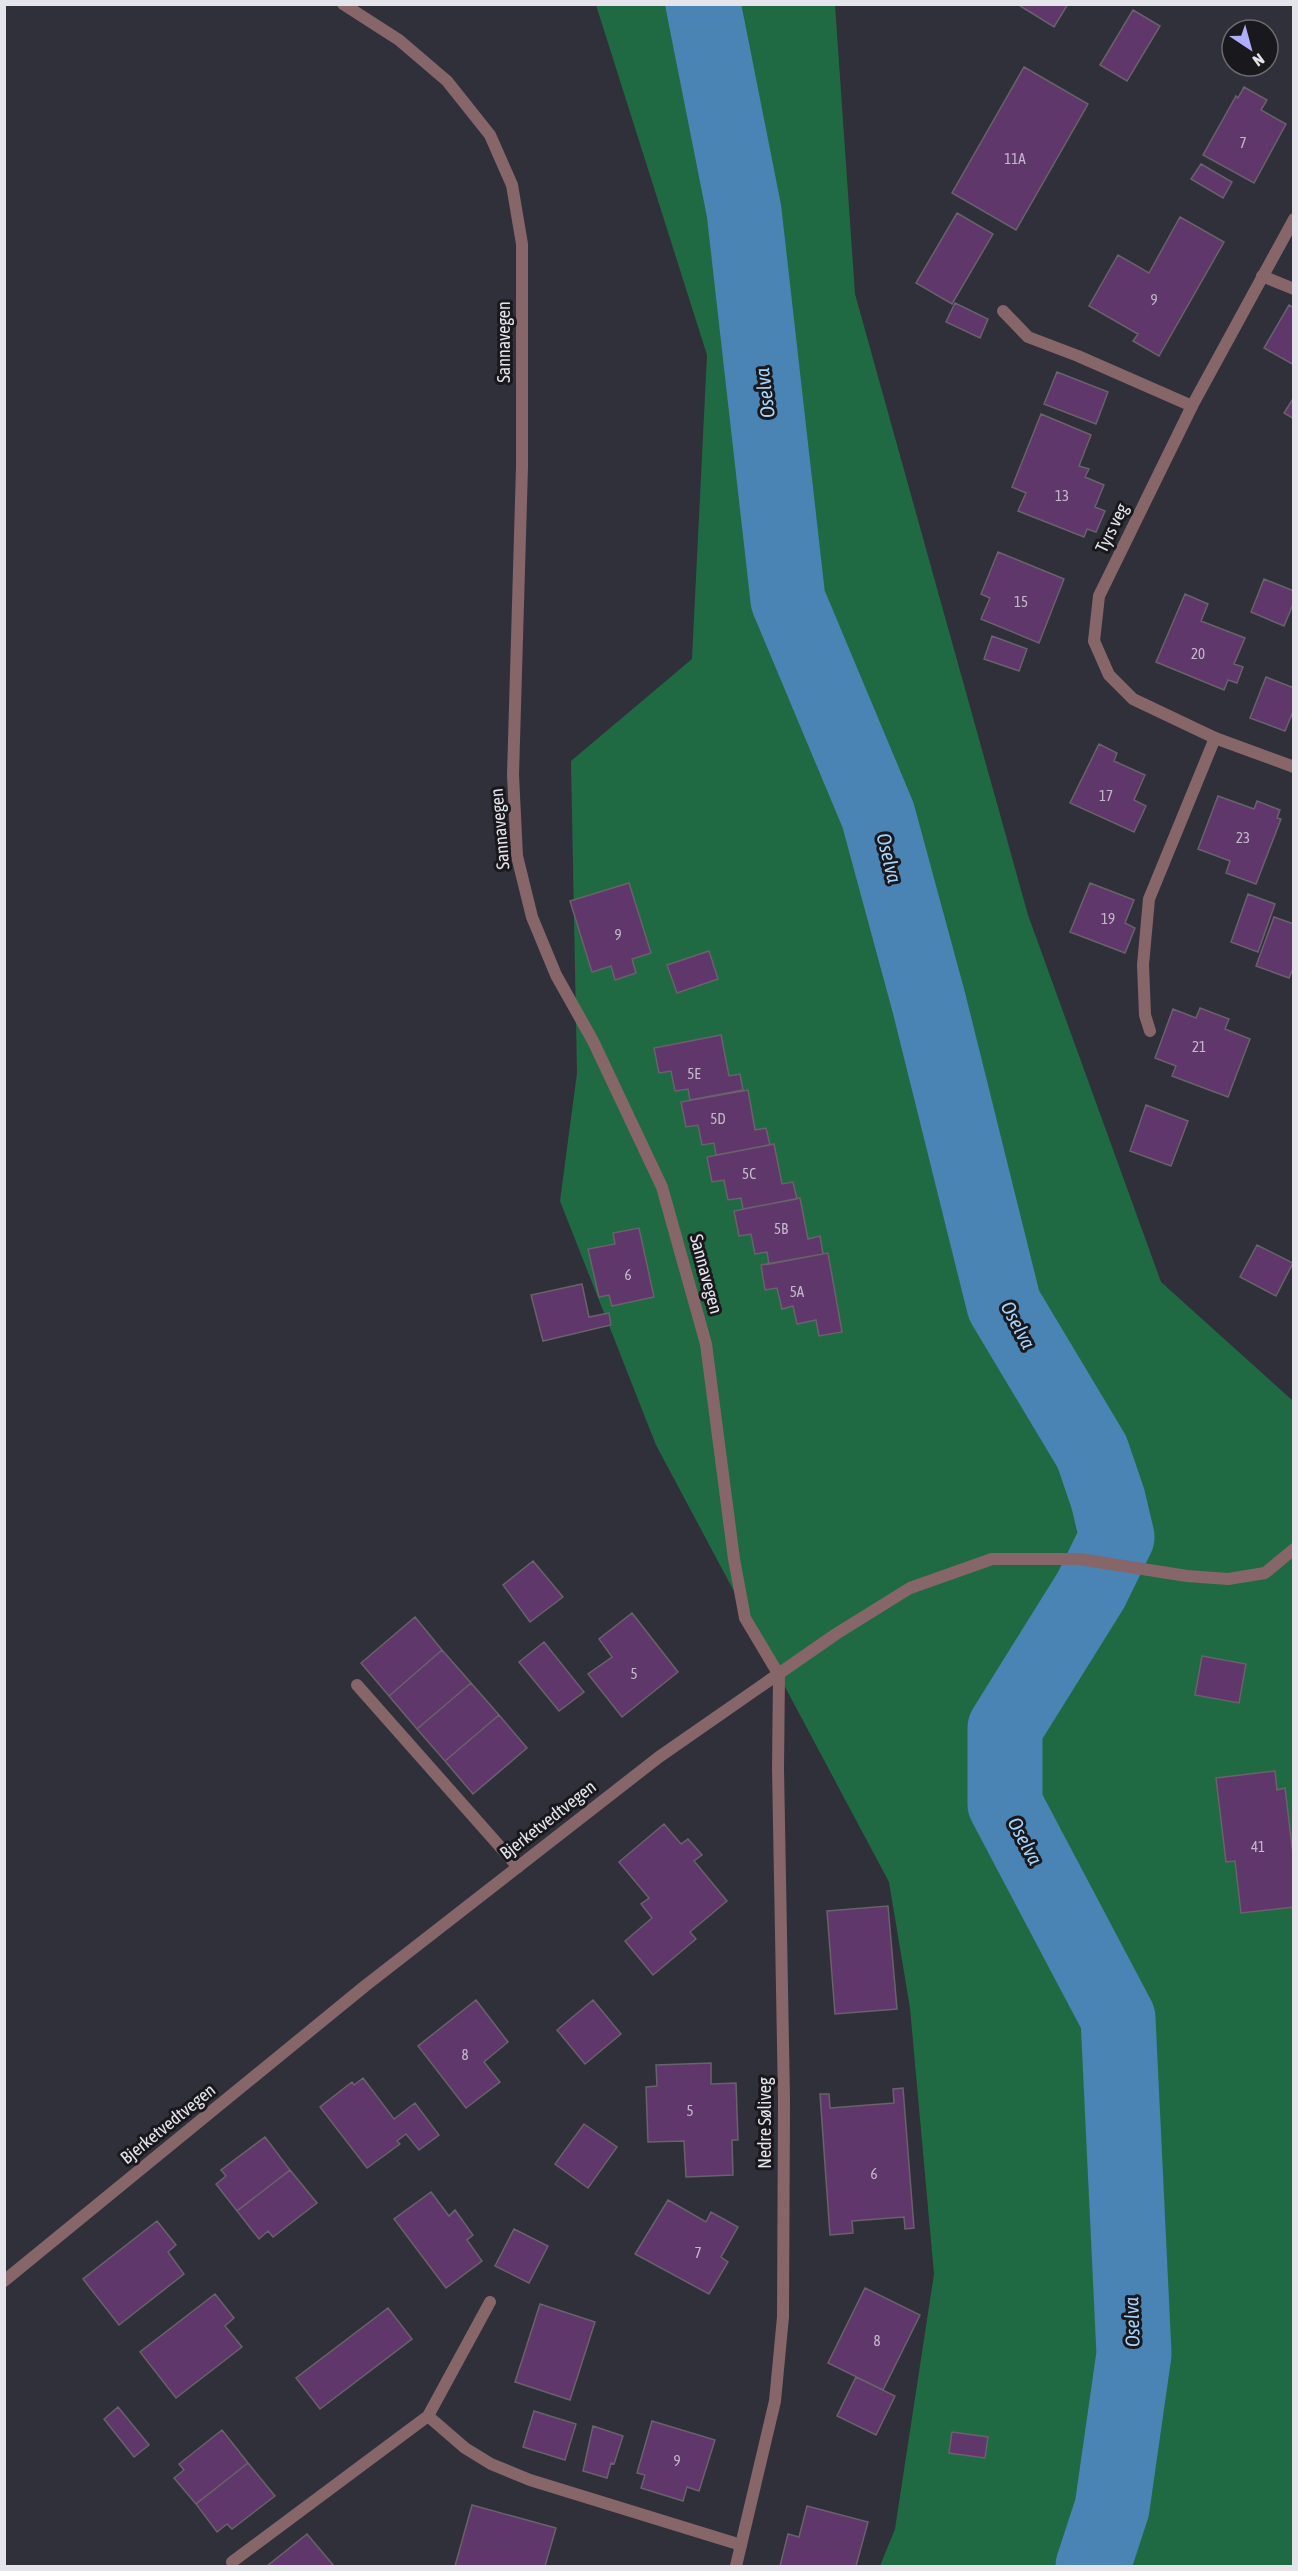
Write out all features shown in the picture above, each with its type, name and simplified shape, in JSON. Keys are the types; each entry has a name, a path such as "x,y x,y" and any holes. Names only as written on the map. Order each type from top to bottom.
{"street":[{"name":"Sannavegen","path":"343,4 399,40 447,81 489,135 512,185 522,244 522,467 513,775 517,856 532,917 556,975 593,1041 662,1186 706,1344 734,1560 745,1618 779,1675"},
{"name":"Tyrs veg","path":"1293,219 1192,406 1099,596 1094,641 1109,675 1133,699 1215,738 1293,767"},
{"path":"1262,276 1293,289"},
{"path":"1003,311 1028,337 1078,356 1192,406"},
{"path":"1149,1031 1145,1015 1143,965 1149,899 1215,738"},
{"name":"Bjerketvedtvegen","path":"4,2281 365,1986 659,1757 836,1634 910,1588 992,1559 1079,1559 1228,1580 1265,1573 1293,1549"},
{"name":"Nedre Søliveg","path":"736,2566 775,2401 783,2317 784,2100 778,1780 779,1675"},
{"path":"357,1685 518,1867"},
{"path":"232,2562 428,2416 490,2302"},
{"path":"428,2416 465,2448 491,2464 530,2480 741,2545"}],"green space":[{"path":"596,5 835,5 855,294 1028,915 1161,1282 1293,1401 1293,2566 880,2566 895,2529 934,2274 910,2008 889,1882 656,1445 560,1201 577,1073 571,761 692,659 707,355"}],"building":[{"path":"1017,4 1068,4 1054,27"},
{"path":"1133,10 1160,26 1127,81 1100,65"},
{"path":"1024,67 1088,104 1016,230 952,193"},
{"path":"1244,87 1267,100 1261,110 1286,124 1254,183 1203,155 1236,96 1238,98"},
{"path":"1201,164 1232,182 1223,198 1191,179"},
{"path":"957,213 993,234 952,304 916,283"},
{"path":"1180,217 1224,242 1159,356 1133,341 1138,334 1089,306 1118,255 1149,273"},
{"path":"955,303 988,319 980,338 946,322"},
{"path":"1289,305 1294,308 1294,365 1264,348"},
{"path":"1057,372 1108,392 1096,424 1044,404"},
{"path":"1294,397 1294,419 1284,413"},
{"path":"1041,414 1091,435 1079,466 1089,469 1085,477 1104,485 1095,507 1105,511 1096,532 1087,529 1084,537 1018,511 1026,493 1012,487"},
{"path":"998,552 1064,579 1039,643 981,619 990,598 981,594"},
{"path":"1264,579 1294,591 1294,602 1284,626 1251,612"},
{"path":"1185,594 1208,604 1201,621 1245,638 1234,664 1243,667 1237,683 1228,680 1224,690 1156,662"},
{"path":"992,636 1027,649 1019,671 984,659"},
{"path":"1266,677 1294,688 1294,709 1285,731 1250,718"},
{"path":"1099,744 1117,753 1114,761 1145,775 1134,800 1146,806 1134,832 1070,803"},
{"path":"1218,796 1254,809 1257,801 1280,810 1277,818 1281,819 1256,884 1226,873 1230,861 1198,849"},
{"path":"629,883 651,953 632,959 636,973 615,980 611,966 592,972 570,901"},
{"path":"1090,883 1134,900 1125,923 1135,928 1125,953 1070,932"},
{"path":"1248,894 1275,904 1258,952 1231,942"},
{"path":"1274,917 1294,924 1294,966 1289,978 1256,966"},
{"path":"709,951 718,979 677,993 667,965"},
{"path":"1200,1008 1229,1019 1225,1029 1250,1039 1228,1097 1172,1076 1176,1066 1155,1058 1173,1009 1196,1018"},
{"path":"721,1035 729,1076 740,1074 743,1090 690,1100 688,1089 675,1091 671,1071 659,1073 654,1048"},
{"path":"748,1090 755,1130 766,1128 770,1145 716,1155 714,1143 702,1145 698,1125 686,1127 681,1102"},
{"path":"1146,1105 1188,1121 1171,1166 1130,1151"},
{"path":"774,1144 782,1184 793,1182 797,1199 743,1209 741,1198 728,1200 724,1180 712,1182 707,1157"},
{"path":"800,1198 808,1239 820,1236 823,1254 769,1264 767,1252 755,1254 751,1234 739,1236 734,1211"},
{"path":"639,1228 654,1297 612,1306 609,1295 599,1297 588,1249 615,1244 613,1233"},
{"path":"1257,1245 1293,1263 1276,1296 1240,1277"},
{"path":"828,1253 842,1332 819,1336 816,1320 797,1324 793,1306 782,1309 777,1288 765,1290 761,1265"},
{"path":"582,1284 589,1317 609,1313 611,1325 543,1341 531,1295"},
{"path":"533,1561 563,1597 530,1622 503,1585"},
{"path":"632,1613 678,1672 622,1717 588,1674 612,1657 599,1639"},
{"path":"415,1617 442,1650 389,1696 361,1663"},
{"path":"544,1642 584,1692 559,1711 519,1662"},
{"path":"442,1650 471,1683 417,1729 389,1696"},
{"path":"1202,1656 1246,1664 1239,1703 1195,1695"},
{"path":"471,1683 499,1715 445,1761 417,1729"},
{"path":"499,1715 527,1748 473,1794 445,1761"},
{"path":"1275,1771 1277,1790 1285,1788 1294,1863 1294,1907 1241,1913 1235,1861 1226,1862 1216,1778"},
{"path":"664,1824 681,1844 688,1839 702,1855 694,1861 727,1901 690,1932 696,1939 653,1975 625,1941 652,1918 641,1904 649,1898 619,1862"},
{"path":"888,1906 897,2009 835,2014 827,1911"},
{"path":"476,2000 508,2042 484,2062 500,2082 466,2108 418,2046"},
{"path":"593,2000 621,2034 585,2064 557,2030"},
{"path":"711,2063 711,2084 736,2083 738,2140 732,2140 733,2175 686,2177 684,2141 648,2142 646,2087 657,2086 656,2065"},
{"path":"363,2078 394,2119 415,2103 439,2135 419,2150 406,2134 397,2141 400,2144 367,2168 320,2107 352,2082 354,2085"},
{"path":"903,2088 914,2228 905,2229 904,2217 852,2221 853,2233 830,2235 820,2094 829,2094 830,2108 894,2103 893,2089"},
{"path":"584,2124 617,2147 588,2188 555,2164"},
{"path":"265,2137 290,2170 237,2211 216,2184 226,2176 221,2170"},
{"path":"290,2170 317,2203 273,2237 268,2231 259,2239 237,2211"},
{"path":"431,2192 449,2216 455,2210 473,2235 467,2240 482,2261 446,2288 394,2219"},
{"path":"668,2200 706,2222 711,2212 738,2227 721,2257 728,2262 709,2294 635,2254"},
{"path":"157,2221 176,2245 168,2252 184,2274 119,2325 83,2279"},
{"path":"514,2229 548,2246 529,2283 495,2266"},
{"path":"865,2288 920,2315 883,2390 828,2363"},
{"path":"215,2294 234,2318 225,2326 242,2347 176,2398 140,2352"},
{"path":"540,2304 595,2322 570,2400 515,2382"},
{"path":"388,2308 412,2339 320,2409 296,2378"},
{"path":"856,2377 895,2396 876,2435 837,2416"},
{"path":"118,2407 149,2445 134,2457 104,2419"},
{"path":"534,2411 576,2424 565,2460 523,2447"},
{"path":"652,2421 715,2440 699,2491 687,2487 683,2501 641,2488 645,2475 637,2473"},
{"path":"593,2426 623,2436 607,2478 583,2471"},
{"path":"222,2430 248,2463 196,2504 174,2478 184,2470 179,2464"},
{"path":"952,2432 988,2437 985,2458 949,2453"},
{"path":"248,2463 275,2496 232,2529 227,2524 217,2532 196,2504"},
{"path":"472,2505 556,2528 545,2566 455,2566"},
{"path":"807,2506 868,2522 856,2566 780,2566 788,2534 799,2537"},
{"path":"307,2534 334,2566 267,2566"}],"waterway":[{"name":"Oselva","path":"703,4 744,211 788,600 878,815 929,1003 1004,1305 1092,1452 1108,1499 1117,1537 1091,1590 1005,1728 1005,1804 1118,2018 1134,2354 1112,2508 1093,2566"}]}
